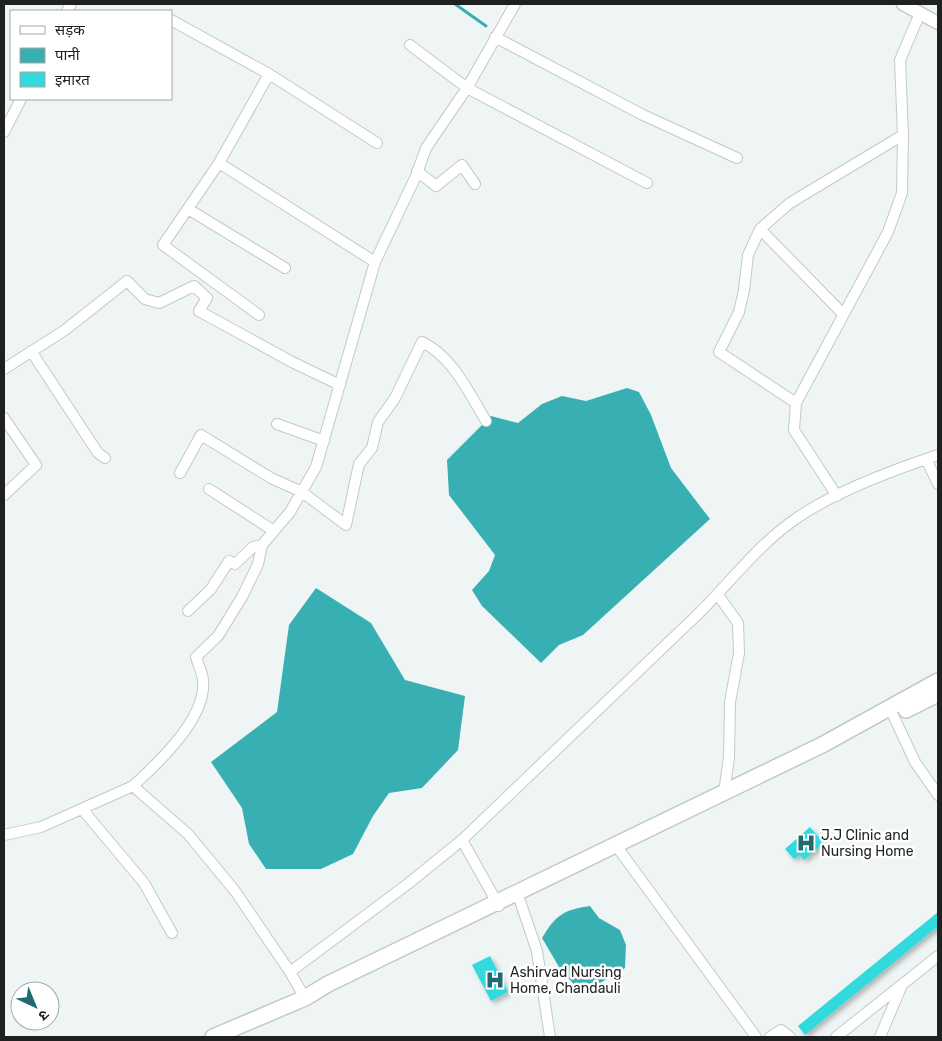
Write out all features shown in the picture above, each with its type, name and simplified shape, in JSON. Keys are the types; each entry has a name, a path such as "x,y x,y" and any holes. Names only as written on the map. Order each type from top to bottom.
{"highway":[{"path":"240,1037 822,745 938,681"},
{"path":"213,1037 305,998 328,984 500,906 520,901 620,851 732,799 938,694"}],"main road":[{"path":"903,4 938,23"}],"street":[{"path":"4,835 41,827 133,786 166,754 184,732 198,708 203,680 196,657 218,636 242,597 258,564 262,545 290,512 316,466 375,262 418,171 426,148 467,88 515,4"},
{"path":"837,496 794,430 796,403 888,232 902,193 903,136 900,60 920,13"},
{"path":"172,21 269,74 378,143"},
{"path":"495,37 643,115 737,158"},
{"path":"410,46 467,88 647,182"},
{"path":"259,315 163,245 219,164 269,74"},
{"path":"4,132 20,100"},
{"path":"796,403 720,352 739,312 744,290 748,255 760,229 790,203 903,136"},
{"path":"219,164 375,262"},
{"path":"418,171 436,186 462,165 475,184"},
{"path":"188,209 285,268"},
{"path":"760,229 844,314"},
{"path":"4,369 65,330 127,281 145,299 159,303 194,286 207,298 199,311 292,362 340,385"},
{"path":"180,473 201,435 271,478 302,492 346,525 359,464 372,448 378,422 395,398 422,342 434,348 452,367 486,420"},
{"path":"31,351 98,453 105,458"},
{"path":"4,418 36,465 4,494"},
{"path":"277,424 324,441"},
{"path":"290,972 409,883 462,840 718,595 766,543 795,519 837,496 905,465 938,455"},
{"path":"926,459 938,484"},
{"path":"210,489 274,531"},
{"path":"188,611 211,588 229,561 235,564 253,548 262,545"},
{"path":"718,595 738,623 739,653 730,702 729,757 724,793"},
{"path":"893,716 915,762 938,796"},
{"path":"133,786 188,834 234,891 290,972 305,998"},
{"path":"82,809 144,883 172,933"},
{"path":"462,840 500,906"},
{"path":"620,851 756,1037"},
{"path":"520,901 537,951 550,1037"},
{"path":"836,1037 938,956"},
{"path":"880,1037 902,984"},
{"path":"770,1037 781,1030 790,1037"}],"water":[{"path":"627,388 639,392 651,415 671,468 710,519 583,635 559,645 541,663 482,606 472,590 489,571 495,555 449,495 447,460 491,416 518,423 542,404 562,396 586,401"},
{"path":"316,588 371,623 405,680 465,696 458,750 422,788 389,793 373,816 353,854 321,869 266,869 249,844 242,808 211,762 277,712 289,625"},
{"path":"590,906 599,918 620,930 626,945 625,968 582,994 559,967 542,938 561,915 573,909"}],"building":[{"path":"810,827 824,843 804,860 800,855 794,859 785,849"},
{"path":"938,912 938,931 936,928 805,1035 798,1026"},
{"path":"490,956 508,992 491,1001 472,965"}],"waterway":[{"path":"455,4 486,26"}],"place":[{"name":"J.J Clinic and Nursing Home","path":"806,843"},
{"name":"Ashirvad Nursing Home, Chandauli","path":"495,980"}]}
